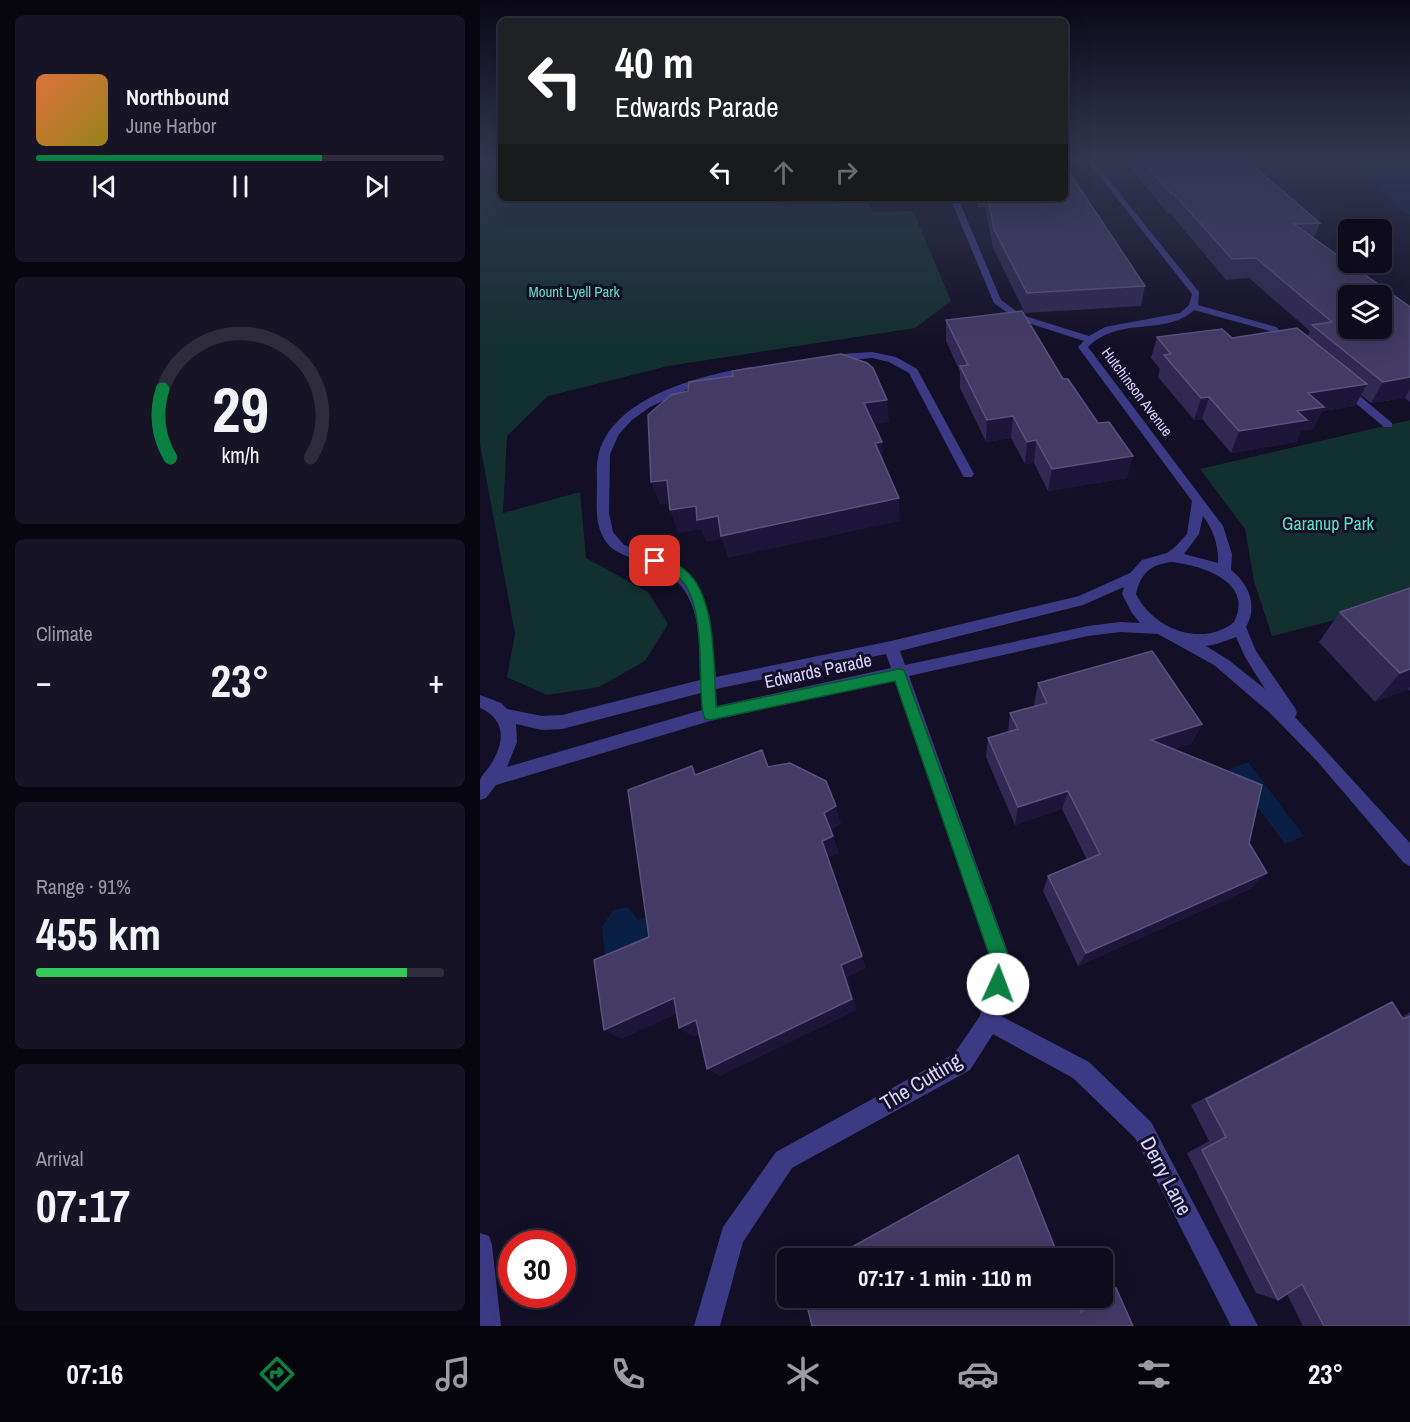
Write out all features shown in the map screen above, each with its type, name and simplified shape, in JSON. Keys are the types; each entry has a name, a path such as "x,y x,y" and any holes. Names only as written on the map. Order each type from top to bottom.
{"street":[{"path":"964,221 997,301 1020,317 1089,339"},
{"path":"1138,221 1196,294 1193,307 1273,329 1299,351"},
{"name":"Hutchinson Avenue","path":"1193,307 1182,316 1104,328 1089,339 1083,347 1217,526 1224,554 1224,572"},
{"path":"810,362 857,355 898,360 913,371 968,474"},
{"path":"710,714 705,635 697,596 687,579 673,567 618,548 603,527 604,451 616,430 636,412 695,382 717,375 764,368"},
{"path":"1335,381 1388,425"},
{"path":"1197,502 1196,531 1189,543 1171,557 1142,566 1133,577 1129,594 1136,609 1158,629 1177,637 1224,664 1271,703 1306,738 1410,857"},
{"path":"1171,557 1207,563 1224,572 1244,596 1245,614 1239,627 1224,636 1205,640 1177,637"},
{"name":"Edwards Parade","path":"503,715 542,723 562,722 707,685 891,647 1083,600 1133,577"},
{"name":"Edwards Parade","path":"486,786 710,714 1088,631 1120,627 1158,629"},
{"path":"1239,627 1250,653 1306,738"},
{"name":"The Cutting","path":"707,1326 732,1236 784,1160 962,1062 989,1021 1003,966 891,647"},
{"path":"480,687 484,703 503,715 509,728 510,744 504,762 486,786"},
{"name":"Derry Lane","path":"989,1021 1081,1070 1143,1130 1245,1326"},
{"path":"480,1245 488,1326"}],"green space":[{"name":"Mount Lyell Park","path":"480,221 917,221 951,301 915,328 668,366 548,396 507,436 503,513 580,492 586,558 648,592 668,624 645,661 599,687 547,695 507,677 515,634 480,444"},
{"name":"Garanup Park","path":"1410,420 1410,601 1272,636 1254,581 1245,529 1200,469"}],"water":[{"path":"1248,762 1304,836 1285,844 1229,769"},
{"path":"701,897 701,916 605,956 602,927 613,910 628,907 638,920"}],"building":[{"path":"992,221 1102,221 1145,286 1027,293 994,229"},
{"path":"1198,221 1318,221 1320,223 1294,224 1338,255 1338,273 1362,273 1379,285 1338,285 1338,339 1392,339 1392,294 1410,307 1410,377 1383,382 1312,325 1332,322 1256,258 1232,259"},
{"path":"1022,311 1063,379 1068,379 1098,423 1109,422 1133,456 1052,469 1036,440 1027,442 1013,416 987,420 960,366 968,365 946,320"},
{"path":"1297,328 1367,384 1308,393 1324,407 1297,411 1307,420 1239,431 1209,397 1201,398 1164,355 1171,354 1157,337 1222,329 1232,338"},
{"path":"841,354 867,363 873,368 887,400 864,403 882,442 875,443 899,498 721,536 718,516 697,520 696,506 670,510 667,480 651,482 648,415 671,395 688,391 689,382 733,376 732,371"},
{"path":"1410,588 1410,669 1400,673 1340,612"},
{"path":"1152,651 1202,724 1151,740 1262,785 1249,843 1267,873 1086,953 1048,876 1100,854 1068,791 1018,807 988,738 1018,729 1010,713 1047,703 1038,683"},
{"path":"762,750 768,767 790,763 826,781 836,806 824,813 833,836 822,841 862,956 841,965 852,999 707,1069 696,1020 679,1028 674,998 604,1030 594,960 649,937 628,790 692,766 695,775"},
{"path":"1392,1002 1403,1019 1410,1016 1410,1326 1324,1326 1302,1284 1278,1300 1202,1150 1226,1137 1206,1099"},
{"path":"1018,1155 1055,1248 850,1248"},
{"path":"1116,1288 1133,1326 812,1326 808,1308 1079,1308 1081,1312 1087,1308 1113,1308 1113,1290"}],"route":[{"path":"655,561 673,567 687,579 697,596 705,635 710,714 899,674 1003,966 998,984"}]}
